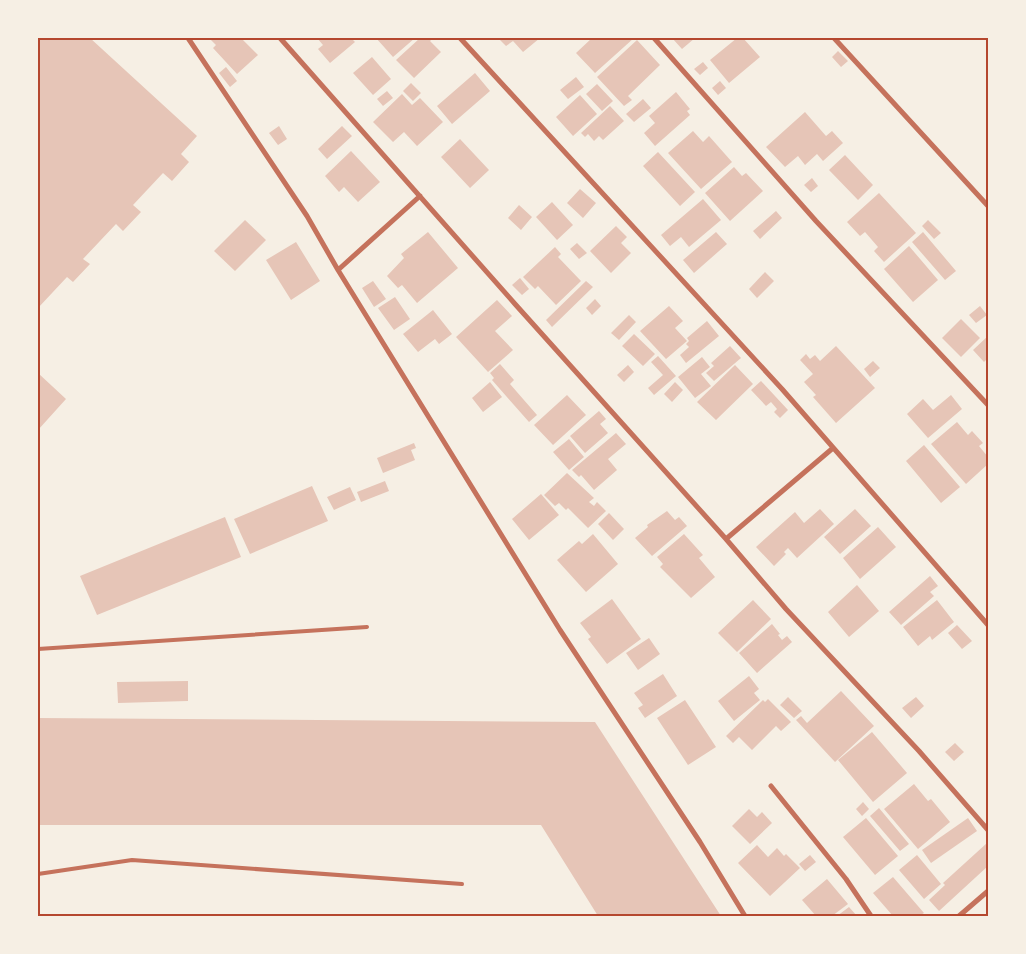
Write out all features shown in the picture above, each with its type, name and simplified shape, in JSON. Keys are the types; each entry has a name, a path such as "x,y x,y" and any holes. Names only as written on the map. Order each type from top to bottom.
{"street":[{"path":"188,38 307,216 338,270 560,630 700,842 744,916"},
{"path":"280,38 726,539 786,609 920,750 988,830"},
{"path":"460,38 834,448 988,625"},
{"path":"654,38 816,220 988,405"},
{"path":"834,38 988,206"},
{"path":"338,270 420,196"},
{"path":"726,539 834,448"},
{"path":"771,786 846,879 871,916"},
{"path":"959,916 988,891"}],"lane":[{"path":"38,650 367,627"},
{"path":"38,874 132,860 462,884"}],"building":[{"path":"38,38 90,38 197,136 181,154 189,162 172,181 163,173 133,205 141,212 123,231 116,224 83,259 90,264 73,282 67,277 38,308"},
{"path":"209,38 241,38 258,55 237,74 213,48 216,45"},
{"path":"317,38 351,38 355,42 330,63 318,49 323,45"},
{"path":"376,38 415,38 393,57"},
{"path":"420,38 433,38 430,41 441,52 414,78 396,60"},
{"path":"498,38 540,38 523,52 513,41 506,46"},
{"path":"592,38 634,38 595,73 576,53"},
{"path":"672,38 695,38 682,49"},
{"path":"737,38 743,38 760,57 729,83 710,60"},
{"path":"637,40 660,65 628,96 632,100 624,106 597,77"},
{"path":"838,51 848,61 841,67 832,57"},
{"path":"372,57 391,79 373,95 353,73"},
{"path":"703,62 708,68 700,75 694,69"},
{"path":"226,67 237,81 230,87 219,73"},
{"path":"475,73 490,91 452,124 437,106"},
{"path":"576,77 584,87 568,99 560,90"},
{"path":"720,81 726,88 718,95 712,88"},
{"path":"411,83 421,93 413,101 403,91"},
{"path":"597,84 613,101 602,111 586,94"},
{"path":"387,91 393,98 383,106 377,99"},
{"path":"676,92 690,109 687,111 690,115 655,146 644,133 655,123 649,116"},
{"path":"402,94 412,105 420,98 443,122 417,146 404,132 393,142 373,122"},
{"path":"580,95 597,114 573,136 556,117"},
{"path":"643,99 651,108 634,122 626,114"},
{"path":"610,106 624,121 603,140 599,136 594,141 588,134 585,137 581,133"},
{"path":"805,112 826,136 832,131 843,143 823,161 817,154 805,165 798,156 785,167 766,147"},
{"path":"279,126 287,139 278,145 269,133"},
{"path":"342,126 352,136 327,159 318,149"},
{"path":"693,131 703,142 709,136 732,162 701,189 668,153"},
{"path":"460,139 489,170 470,188 441,157"},
{"path":"351,151 380,182 358,202 344,187 339,192 325,176"},
{"path":"658,152 695,192 680,206 643,166"},
{"path":"845,155 873,185 858,200 829,170"},
{"path":"734,167 742,176 746,173 763,191 730,221 705,193"},
{"path":"812,178 818,186 811,192 804,185"},
{"path":"580,189 596,203 583,218 567,203"},
{"path":"879,193 916,233 884,262 874,251 878,247 865,232 860,236 847,222"},
{"path":"703,199 721,220 689,247 681,237 670,246 661,235"},
{"path":"552,202 573,225 557,240 536,217"},
{"path":"519,205 532,217 521,230 508,218"},
{"path":"776,211 782,218 760,239 753,231"},
{"path":"245,220 266,240 235,271 214,251"},
{"path":"928,220 941,233 934,239 922,226"},
{"path":"616,226 627,237 621,243 631,253 611,273 590,251"},
{"path":"428,232 458,268 417,303 402,285 398,288 387,276 404,258 401,254"},
{"path":"716,232 727,244 694,273 683,260"},
{"path":"923,232 956,271 945,280 912,242"},
{"path":"296,242 320,281 291,300 266,260"},
{"path":"577,243 587,253 579,259 570,249"},
{"path":"909,246 938,280 913,302 884,269"},
{"path":"555,247 561,254 558,257 581,281 556,305 538,286 535,289 523,277"},
{"path":"765,272 774,281 757,298 749,289"},
{"path":"520,278 529,289 522,295 512,285"},
{"path":"373,281 386,299 374,307 362,288"},
{"path":"586,281 593,287 552,327 546,320"},
{"path":"395,297 410,319 394,330 378,308"},
{"path":"595,299 601,306 592,315 586,308"},
{"path":"497,300 512,316 495,331 513,350 488,372 456,337"},
{"path":"669,306 683,321 675,328 687,341 666,359 640,331"},
{"path":"980,306 987,315 976,323 969,315"},
{"path":"433,310 452,334 439,344 435,339 418,352 403,334"},
{"path":"629,315 636,322 619,340 611,333"},
{"path":"961,319 980,338 961,357 942,338"},
{"path":"707,321 719,336 686,363 680,355 689,347 686,344 689,341 687,338"},
{"path":"634,334 655,354 643,366 622,346"},
{"path":"988,336 988,358 984,362 973,350"},
{"path":"730,346 741,358 714,381 706,373 714,366 711,363"},
{"path":"836,346 875,388 836,423 813,397 816,395 804,382 813,374 800,360 806,354 810,359 815,355 820,361"},
{"path":"658,356 676,376 654,395 648,388 663,375 651,362"},
{"path":"702,357 710,367 701,374 711,386 695,398 678,377"},
{"path":"873,361 880,368 870,377 864,369"},
{"path":"500,364 514,380 510,384 537,415 529,422 492,380 494,378 490,373"},
{"path":"628,365 634,372 624,382 617,375"},
{"path":"735,365 753,384 716,420 697,402"},
{"path":"38,373 66,399 38,430"},
{"path":"761,381 788,410 780,418 774,412 777,409 771,402 766,406 751,390"},
{"path":"490,382 502,397 483,412 472,398"},
{"path":"675,382 683,390 672,402 664,394"},
{"path":"567,395 586,415 553,445 534,425"},
{"path":"951,395 962,409 928,438 907,414 923,399 933,410"},
{"path":"599,411 606,419 600,424 608,433 585,453 570,436"},
{"path":"957,422 968,435 972,431 983,443 979,446 988,457 988,464 966,484 931,444"},
{"path":"616,433 626,444 608,459 617,470 594,490 581,475 579,477 572,470"},
{"path":"569,439 584,457 569,470 553,452"},
{"path":"414,443 416,448 411,450 415,460 383,473 377,458"},
{"path":"924,445 960,487 941,503 906,461"},
{"path":"567,473 594,498 589,502 594,506 597,502 606,511 588,528 568,508 566,510 559,503 555,506 544,495"},
{"path":"385,481 389,491 361,502 357,492"},
{"path":"312,486 328,521 250,554 234,519"},
{"path":"350,487 356,500 334,510 327,497"},
{"path":"541,494 559,515 529,540 512,519"},
{"path":"820,509 834,524 797,558 788,548 784,552 786,554 774,566 756,547 795,512 804,523"},
{"path":"855,509 871,526 840,554 824,537"},
{"path":"667,511 675,520 679,517 687,526 652,556 635,538 648,527 647,525"},
{"path":"609,513 624,529 613,540 598,524"},
{"path":"225,517 241,557 97,615 80,576"},
{"path":"878,527 896,547 860,579 843,558"},
{"path":"593,534 618,564 586,592 557,560 579,541 582,544"},
{"path":"684,534 703,555 699,558 715,577 691,598 660,567 663,564 657,557"},
{"path":"930,576 938,586 930,592 934,596 901,625 889,612"},
{"path":"857,585 879,611 849,637 828,612"},
{"path":"612,599 641,639 607,664 588,639 591,637 580,623"},
{"path":"753,600 771,619 737,652 718,633"},
{"path":"937,600 954,622 932,640 930,636 918,646 903,627"},
{"path":"772,624 782,640 787,636 792,642 757,673 739,653"},
{"path":"957,625 972,641 962,649 948,633"},
{"path":"649,638 660,654 638,670 626,653"},
{"path":"663,674 677,696 645,718 638,708 643,705 634,693"},
{"path":"749,676 759,689 754,693 760,700 734,721 718,701"},
{"path":"188,681 188,701 118,703 117,682"},
{"path":"841,691 874,726 835,762 796,720 801,716 807,723"},
{"path":"788,697 802,711 794,718 780,705"},
{"path":"916,697 924,706 911,718 902,708"},
{"path":"768,699 791,722 781,731 776,726 752,750 739,737 733,743 726,736 763,700 765,702"},
{"path":"685,700 716,747 688,765 657,718"},
{"path":"38,718 595,722 721,916 598,916 541,825 38,825"},
{"path":"872,732 907,773 873,802 838,760"},
{"path":"955,743 964,752 954,761 945,752"},
{"path":"914,784 928,801 931,799 950,822 918,849 884,809"},
{"path":"863,802 869,809 862,816 856,809"},
{"path":"879,808 909,844 900,851 870,816"},
{"path":"749,809 757,817 762,812 772,823 750,844 732,826"},
{"path":"866,818 898,856 875,875 843,837"},
{"path":"968,818 977,831 931,863 922,850"},
{"path":"987,843 988,866 939,911 929,900 945,885 943,883"},
{"path":"757,845 768,857 777,848 800,868 770,896 738,863"},
{"path":"810,855 816,862 805,871 799,864"},
{"path":"917,855 941,884 924,899 899,870"},
{"path":"893,877 924,913 919,916 893,916 873,893"},
{"path":"827,879 848,904 832,916 816,916 802,900"},
{"path":"849,907 857,916 837,916"}]}
